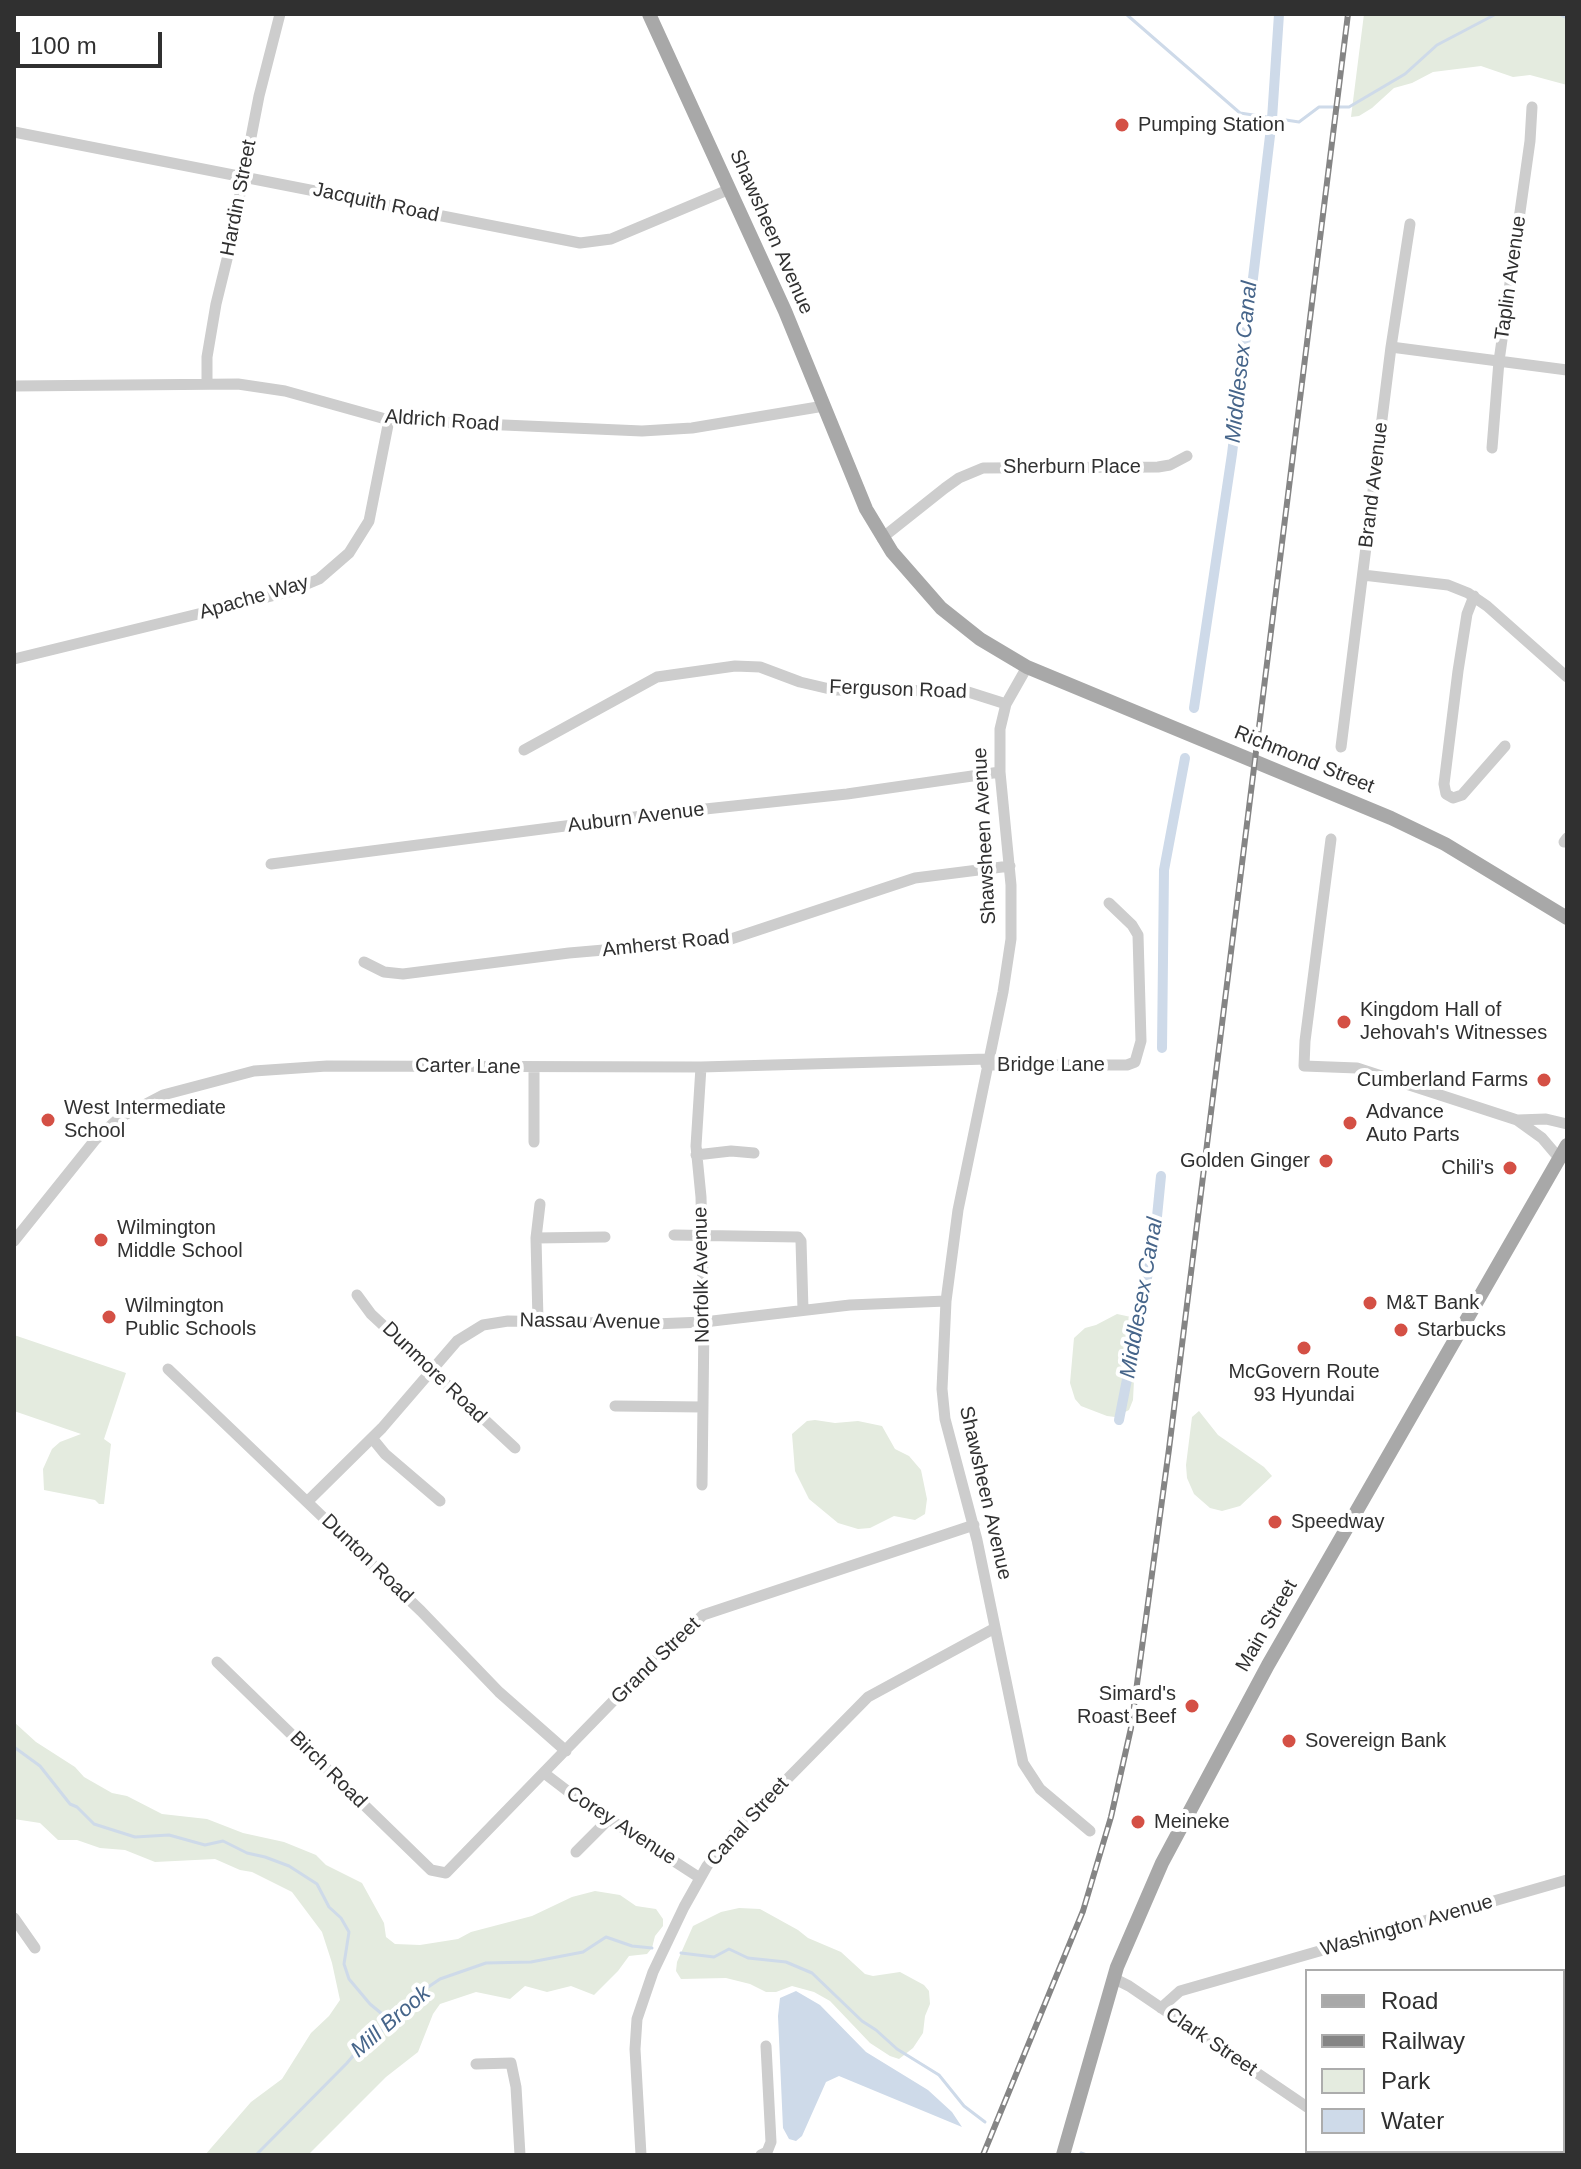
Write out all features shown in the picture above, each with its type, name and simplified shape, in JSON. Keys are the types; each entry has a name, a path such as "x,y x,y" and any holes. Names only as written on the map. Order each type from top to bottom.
{"main road":[{"name":"Shawsheen Avenue","path":"649,14 796,334 858,492 882,538 914,580 941,608 980,639 1027,667"},
{"name":"Richmond Street","path":"1027,667 1377,811 1445,844 1561,915 1567,926"},
{"name":"Main Street","path":"1063,2155 1113,1978 1152,1883 1217,1756 1563,1151"}],"street":[{"name":"Hardin Street","path":"207,384 207,357 212,329 261,87 280,14"},
{"name":"Taplin Avenue","path":"1492,448 1499,361 1532,107"},
{"name":"Jacquith Road","path":"14,132 589,244 611,239 730,189"},
{"name":"Brand Avenue","path":"1341,747 1391,347 1410,224"},
{"path":"1391,347 1567,370"},
{"name":"Aldrich Road","path":"14,386 253,385 389,420 658,431 709,426 824,406"},
{"name":"Apache Way","path":"14,659 288,592 319,579 349,553 369,521 389,420"},
{"name":"Sherburn Place","path":"882,538 945,488 983,468 1158,467 1187,456"},
{"path":"1363,575 1448,585 1474,596 1567,676"},
{"path":"1474,596 1467,614 1447,754 1443,788 1449,797 1458,798 1467,791 1505,746"},
{"name":"Ferguson Road","path":"524,750 657,677 735,666 760,667 800,682 834,690 965,691 1006,704"},
{"name":"Shawsheen Avenue","path":"1027,667 1006,704 1000,729 1000,772 1010,866 1009,957 962,1185 946,1301 943,1405 974,1525 1020,1752 1027,1773 1040,1789 1090,1831"},
{"name":"Auburn Avenue","path":"271,864 658,814 833,796 1000,772"},
{"path":"1331,839 1304,1066 1357,1068 1517,1120 1563,1151"},
{"name":"Amherst Road","path":"364,962 384,972 403,974 569,953 731,939 915,878 1010,866"},
{"name":"Bridge Lane","path":"987,1062 1127,1065 1135,1062 1141,1041 1138,935 1134,927 1109,903"},
{"name":"Carter Lane","path":"14,1241 103,1131 124,1114 163,1095 234,1075 291,1067 701,1067 987,1062"},
{"path":"534,1067 534,1142"},
{"name":"Norfolk Avenue","path":"701,1067 696,1155 704,1322 702,1485"},
{"path":"1517,1120 1546,1119 1567,1124"},
{"path":"696,1155 731,1151 754,1153"},
{"path":"538,1321 536,1238 540,1204"},
{"path":"674,1235 799,1237 803,1310"},
{"path":"536,1238 605,1237"},
{"name":"Dunmore Road","path":"357,1295 371,1314 515,1448"},
{"name":"Nassau Avenue","path":"308,1501 372,1438 457,1341 474,1328 495,1322 704,1322 803,1310 946,1301"},
{"name":"Dunton Road","path":"168,1369 421,1611 489,1682 566,1751"},
{"path":"615,1406 702,1407"},
{"path":"372,1438 385,1454 440,1501"},
{"name":"Grand Street","path":"442,1874 451,1870 703,1615 974,1525"},
{"name":"Canal Street","path":"641,2155 635,2058 637,2019 653,1972 700,1878 736,1831 868,1697 995,1628"},
{"name":"Birch Road","path":"217,1662 431,1870 442,1874"},
{"name":"Corey Avenue","path":"544,1773 566,1791 700,1878"},
{"path":"576,1852 609,1819"},
{"name":"Washington Avenue","path":"1161,2008 1180,1991 1567,1880"},
{"path":"14,1918 35,1948"},
{"name":"Clark Street","path":"1113,1978 1305,2106"},
{"path":"764,2153 771,2142 766,2046"},
{"path":"476,2064 511,2063 516,2087 520,2155"}],"green space":[{"path":"1364,14 1567,14 1567,85 1530,75 1513,77 1481,66 1433,72 1394,88 1372,108 1351,117"},
{"path":"1117,1314 1131,1317 1142,1332 1135,1360 1133,1400 1129,1410 1115,1417 1081,1406 1070,1383 1074,1338 1085,1328"},
{"path":"14,1335 126,1373 104,1439 111,1444 104,1504 44,1490 43,1469 52,1449 60,1442 81,1434 14,1411"},
{"path":"1199,1411 1218,1435 1272,1476 1240,1506 1222,1511 1210,1508 1194,1494 1187,1478 1192,1417"},
{"path":"807,1421 835,1423 858,1421 882,1426 895,1449 909,1456 921,1470 927,1499 925,1514 915,1520 894,1516 870,1528 858,1529 838,1523 809,1499 795,1471 792,1434"},
{"path":"14,1722 84,1777 112,1793 127,1796 162,1814 207,1819 316,1855 326,1865 362,1883 384,1923 386,1937 395,1944 420,1945 458,1939 471,1932 532,1916 572,1897 595,1891 620,1895 636,1906 656,1909 663,1919 663,1926 647,1954 629,1956 594,1995 571,1986 547,1992 525,1986 510,1999 476,1992 440,2004 418,2052 386,2077 308,2155 205,2155 251,2102 282,2079 311,2033 340,2000 322,1932 292,1892 252,1872 215,1859 155,1862 125,1850 100,1848 77,1840 58,1840 40,1823 14,1819"},
{"path":"739,1908 760,1909 808,1938 841,1952 865,1974 873,1976 900,1972 924,1985 929,1991 930,2004 923,2033 913,2048 899,2059 890,2056 870,2043 830,2001 814,1992 792,1986 766,1992 726,1978 681,1979 676,1971 677,1962 693,1926 721,1912"}],"water":[{"path":"796,1991 820,2005 866,2052 928,2090 952,2112 962,2127 839,2076 826,2082 802,2136 796,2141 789,2139 783,2128 778,2016 780,1998"}],"waterway":[{"path":"1126,14 1240,113 1299,122 1319,107 1349,107 1405,74 1437,45 1496,14"},
{"name":"Middlesex Canal","path":"1194,708 1232,454 1272,119 1279,14"},
{"path":"1559,14 1567,18"},
{"name":"Middlesex Canal","path":"1162,1048 1164,870 1185,758"},
{"name":"Middlesex Canal","path":"1119,1420 1155,1237 1161,1176"},
{"path":"14,1747 40,1766 70,1804 94,1824 135,1837 169,1835 205,1845 223,1841 247,1853 289,1866 317,1884 329,1907 341,1918 349,1932 344,1964 349,1979 370,2004 393,2023"},
{"name":"Mill Brook","path":"256,2155 364,2043 393,2023 412,1998 440,1979 486,1963 531,1962 583,1952 606,1937 632,1946 652,1948"},
{"name":"Mill Brook","path":"681,1953 714,1957 729,1949 748,1958 786,1962 812,1973 862,2021 897,2049 939,2075 964,2106 985,2122"},
{"name":"Mill Brook","path":"1081,2153 1087,2155"}],"railway":[{"path":"983,2155 1083,1911 1111,1817 1131,1728 1169,1449 1348,14"}],"place":[{"name":"Pumping Station","path":"1122,125"},
{"name":"Kingdom Hall of Jehovah's Witnesses","path":"1344,1022"},
{"name":"Cumberland Farms","path":"1544,1080"},
{"name":"West Intermediate School","path":"48,1120"},
{"name":"Advance Auto Parts","path":"1350,1123"},
{"name":"Golden Ginger","path":"1326,1161"},
{"name":"Chili's","path":"1510,1168"},
{"name":"Wilmington Middle School","path":"101,1240"},
{"name":"M&T Bank","path":"1370,1303"},
{"name":"Wilmington Public Schools","path":"109,1317"},
{"name":"Starbucks","path":"1401,1330"},
{"name":"McGovern Route 93 Hyundai","path":"1304,1348"},
{"name":"Speedway","path":"1275,1522"},
{"name":"Simard's Roast Beef","path":"1192,1706"},
{"name":"Sovereign Bank","path":"1289,1741"},
{"name":"Meineke","path":"1138,1822"}]}
